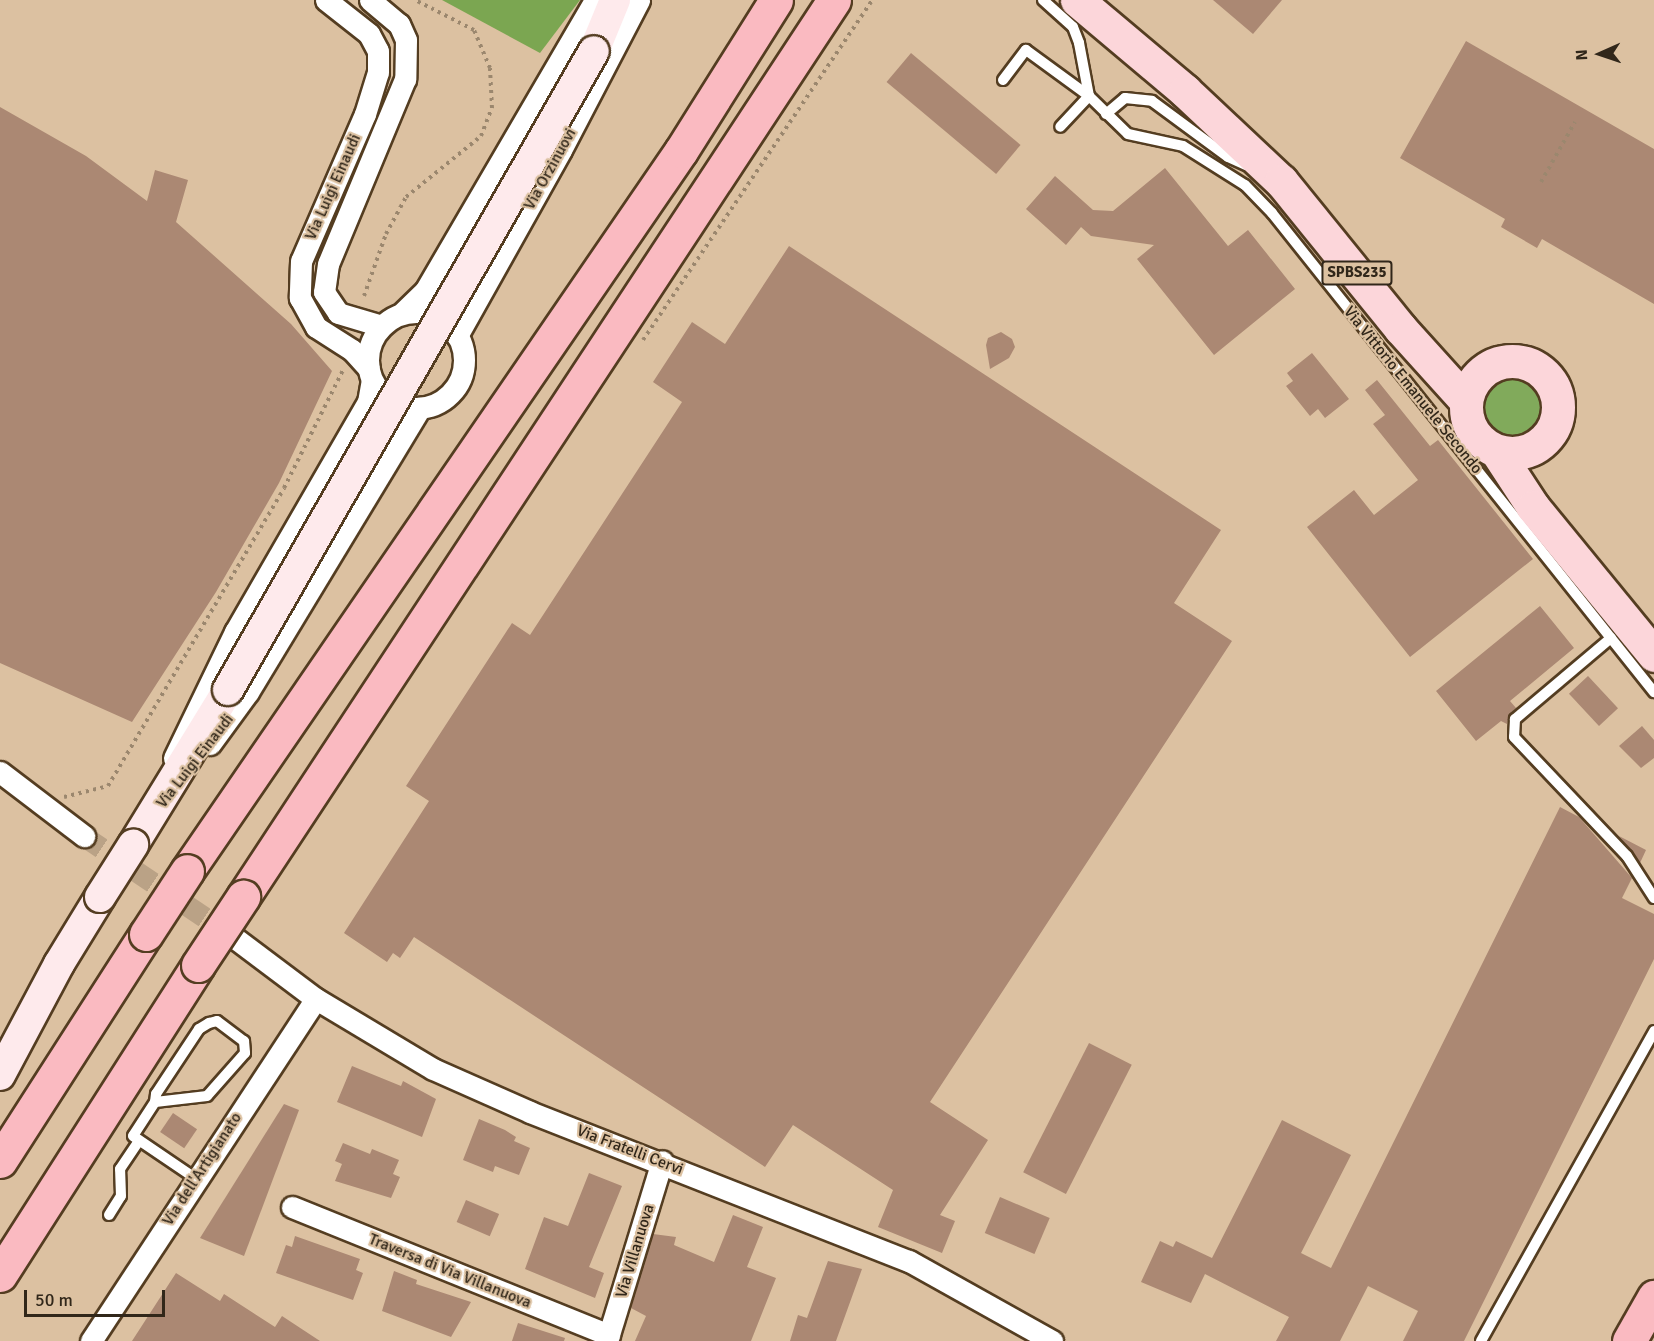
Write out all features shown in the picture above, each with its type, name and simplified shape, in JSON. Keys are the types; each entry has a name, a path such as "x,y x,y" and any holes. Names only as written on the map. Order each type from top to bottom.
{"highway":[{"path":"0,1275 198,965 834,0"},
{"path":"0,1161 187,871 681,152 768,7"},
{"path":"1629,1341 1654,1297"}],"main road":[{"name":"Via Vittorio Emanuele Secondo","path":"1077,0 1185,91 1281,181 1400,328 1436,363 1466,401 1473,432 1497,452 1533,507 1654,655"},
{"path":"1436,363 1485,369 1501,362 1525,362 1550,379 1557,392 1557,421 1540,445 1531,471 1533,507"},
{"name":"Via Vittorio Emanuele Secondo","path":"1466,401 1471,386 1485,369"},
{"name":"Via Vittorio Emanuele Secondo","path":"1497,452 1512,454 1540,445"}],"street":[{"name":"Via Luigi Einaudi","path":"150,817 248,692 420,408 392,402 352,350 316,327 305,313 298,289 301,261 365,114 378,72 378,51 369,34 326,0"},
{"name":"Via Luigi Einaudi","path":"150,817 204,692 368,402 370,346 382,326 338,313 324,292 328,264 405,79 406,40 399,24 370,0"},
{"path":"382,326 401,314 425,291 595,0"},
{"path":"0,1075 59,964 228,690 594,51 615,0"},
{"name":"Via Orzinuovi","path":"457,336 561,150 639,0"},
{"path":"401,314 433,315 457,336 463,351 458,383 448,396 420,408"},
{"path":"0,772 84,836"},
{"name":"Via Fratelli Cervi","path":"225,930 316,999 433,1070 530,1112 662,1161 909,1261 1052,1341"},
{"path":"0,1045 59,964"},
{"name":"Via dell'Artigianato","path":"91,1341 195,1178 316,999"},
{"name":"Via Villanuova","path":"608,1338 662,1161"},
{"name":"Traversa di Via Villanuova","path":"292,1207 608,1338"}],"lane":[{"path":"1043,0 1073,27 1079,43 1089,96 1060,127"},
{"name":"Via Vittorio Emanuele Secondo","path":"1003,80 1026,50 1089,96 1128,134 1174,144 1201,155 1245,185 1265,206 1654,692"},
{"path":"1106,114 1125,99 1152,101 1228,156 1281,181"},
{"path":"1611,638 1515,719 1514,737 1627,856 1654,898"},
{"path":"155,1102 207,1096 229,1076 245,1053 244,1041 217,1022 208,1023 199,1029 156,1094 155,1102 133,1136 195,1178"},
{"path":"1480,1341 1654,1030"},
{"path":"109,1215 121,1196 120,1169 139,1140"}],"path":[{"path":"364,296 386,234 406,197 482,136 492,108 490,68 474,30 415,0"},
{"path":"1541,182 1575,122"},
{"path":"57,799 108,786 284,488 344,367"}],"green space":[{"path":"442,0 580,0 540,53"},
{"path":"1512,371 1525,374 1537,381 1544,393 1547,406 1544,419 1537,431 1525,438 1512,441 1499,438 1487,431 1480,419 1477,406 1480,393 1487,381 1499,374"}],"building":[{"path":"1213,0 1282,0 1253,34"},
{"path":"1466,41 1654,149 1654,304 1542,239 1537,248 1501,227 1505,219 1400,158"},
{"path":"911,53 1021,145 996,174 887,82"},
{"path":"0,107 86,156 147,201 155,170 188,180 176,222 291,324 332,371 279,483 216,592 132,722 0,663"},
{"path":"1165,168 1228,246 1248,230 1295,289 1214,355 1137,259 1154,245 1091,236 1081,227 1066,245 1026,209 1055,176 1093,210 1113,211"},
{"path":"789,246 1221,530 1174,603 1232,641 930,1102 988,1140 940,1215 955,1221 942,1253 878,1227 893,1190 793,1125 765,1167 414,937 400,958 393,953 387,962 344,933 429,801 406,786 512,623 530,635 682,402 653,382 692,322 725,344"},
{"path":"1001,332 1012,339 1015,347 1009,358 990,369 986,345 988,338"},
{"path":"1312,353 1349,399 1325,418 1318,409 1310,416 1286,386 1293,381 1287,373"},
{"path":"1377,380 1430,446 1438,440 1533,559 1410,657 1307,527 1354,490 1374,515 1418,480 1373,424 1385,415 1365,390"},
{"path":"1540,606 1574,648 1510,701 1516,708 1509,715 1507,724 1501,721 1476,741 1436,691"},
{"path":"1588,676 1618,708 1599,726 1569,694"},
{"path":"1642,726 1654,740 1654,758 1641,768 1619,746"},
{"path":"1560,807 1579,817 1632,878 1622,898 1654,914 1654,959 1464,1341 1403,1341 1418,1311 1368,1286 1340,1341 1276,1341 1289,1317 1205,1274 1191,1303 1141,1282 1160,1241 1173,1247 1176,1241 1212,1258 1282,1120 1351,1155 1301,1253 1331,1268"},
{"path":"1619,836 1646,850 1640,863 1632,851"},
{"path":"1089,1043 1132,1065 1066,1194 1023,1172"},
{"path":"352,1066 401,1086 403,1081 436,1099 422,1137 337,1102"},
{"path":"284,1104 299,1110 244,1256 200,1238"},
{"path":"173,1113 197,1129 184,1148 160,1132"},
{"path":"479,1119 505,1130 516,1137 514,1141 530,1148 519,1175 495,1166 493,1172 463,1160"},
{"path":"343,1143 370,1154 372,1149 399,1160 393,1174 400,1177 391,1198 335,1181 342,1164 335,1161"},
{"path":"589,1173 622,1186 589,1267 604,1273 595,1298 525,1269 544,1217 568,1226"},
{"path":"1000,1197 1050,1218 1034,1254 985,1233"},
{"path":"466,1200 499,1214 490,1236 457,1222"},
{"path":"733,1215 763,1227 747,1267 776,1278 751,1341 635,1341 646,1316 631,1308 653,1234 676,1237 674,1245 714,1262"},
{"path":"295,1236 360,1259 356,1270 363,1273 353,1300 276,1273 286,1245 292,1247"},
{"path":"828,1261 862,1269 836,1341 790,1341 798,1315 807,1318"},
{"path":"394,1271 417,1280 416,1284 471,1302 451,1337 382,1311"},
{"path":"176,1273 220,1301 224,1294 275,1327 282,1316 320,1341 132,1341"},
{"path":"518,1323 565,1338 564,1341 512,1341"}],"tunnel":[{"path":"84,836 224,930"}]}
